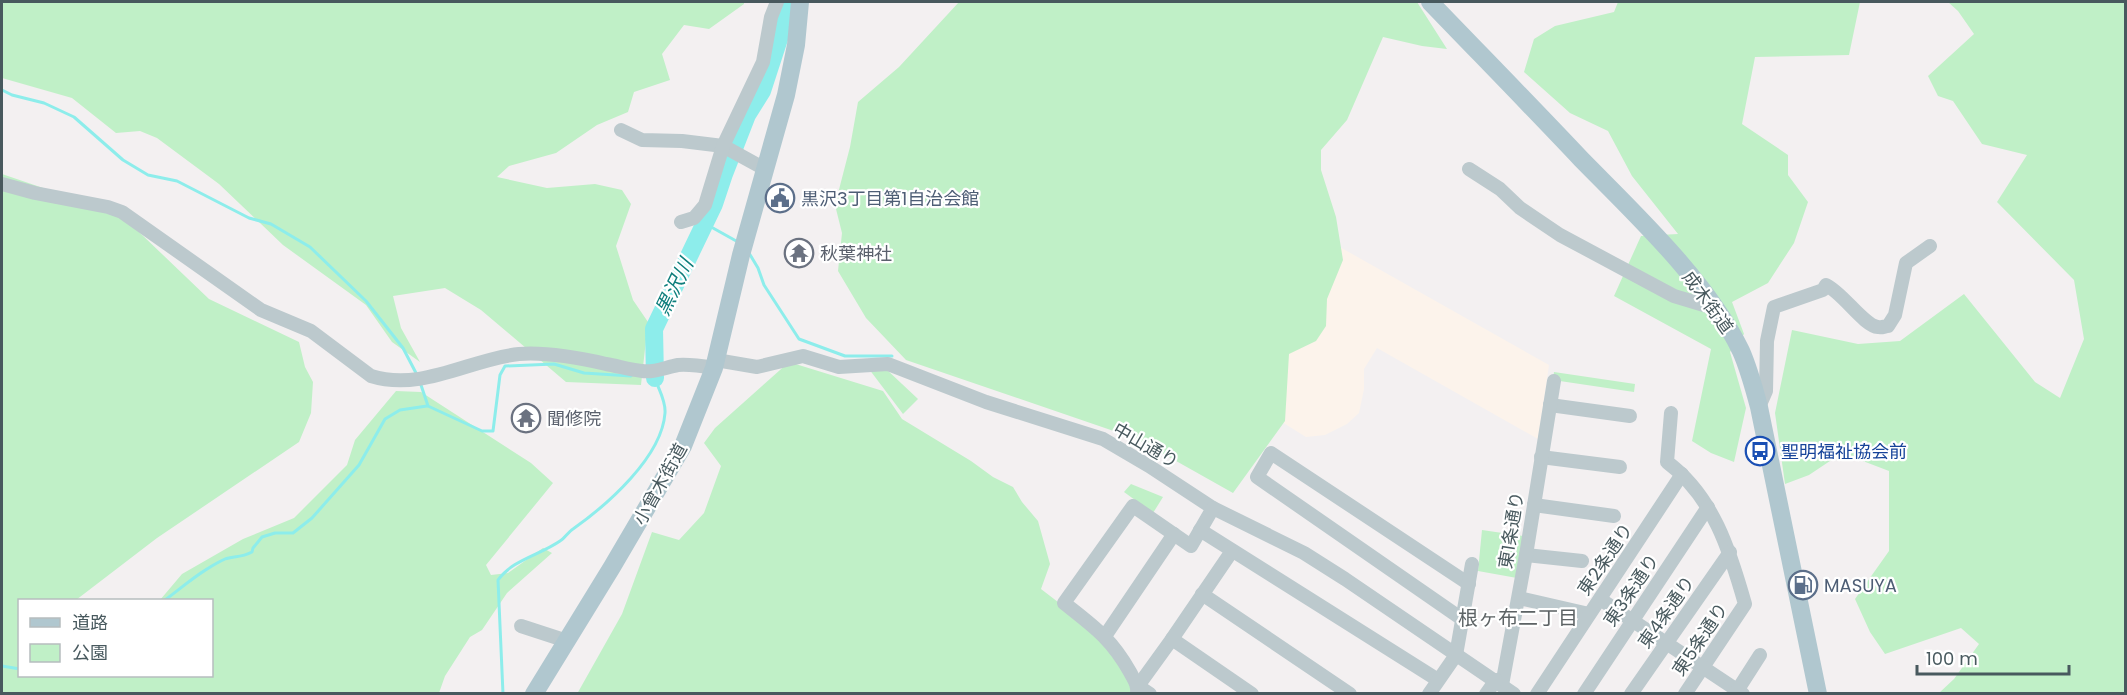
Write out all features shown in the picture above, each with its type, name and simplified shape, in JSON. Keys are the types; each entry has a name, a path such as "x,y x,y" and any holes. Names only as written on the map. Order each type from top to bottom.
{"main road":[{"name":"小曾木街道","path":"534,693 683,446 715,364 742,251 786,95 796,45 800,2"},
{"name":"成木街道","path":"1430,2 1637,217 1717,309 1740,351 1754,387 1818,693"}],"street":[{"path":"681,222 694,218 705,205 723,146 763,62 771,17 777,2"},
{"path":"621,130 642,140 682,141 723,146 765,169"},
{"path":"1469,169 1500,189 1520,208 1560,235 1674,296 1717,309"},
{"name":"中山通り","path":"2,184 122,212 261,310 312,331 371,376 380,378 404,381 519,354 544,354 651,372 678,365 715,364 757,367 803,356 839,367 888,364 986,402 1103,439 1213,507 1304,553 1504,686"},
{"path":"1759,407 1766,391 1767,341 1774,307 1823,290 1826,285 1834,289 1870,324 1878,327 1888,326 1895,315 1906,263 1930,246"},
{"name":"東1条通り","path":"1504,686 1554,381"},
{"path":"1550,405 1629,416"},
{"path":"1671,413 1666,462 1682,474 1708,507 1730,552"},
{"path":"1462,619 1257,477 1271,453 1468,584"},
{"path":"1541,457 1620,466"},
{"name":"東2条通り","path":"1537,693 1682,474"},
{"path":"1534,505 1614,516"},
{"path":"1213,507 1191,546 1133,506 1064,603 1105,636 1120,655 1141,691 1172,639 1232,551"},
{"name":"東3条通り","path":"1584,693 1708,507"},
{"path":"1200,530 1438,680"},
{"path":"1105,636 1174,534"},
{"name":"東5条通り","path":"1685,693 1745,604 1730,552"},
{"name":"東4条通り","path":"1631,693 1730,552"},
{"path":"1527,555 1582,561"},
{"path":"1429,693 1456,655 1472,564"},
{"path":"1202,594 1350,693"},
{"path":"1519,598 1589,614"},
{"path":"1600,598 1738,692 1760,655"},
{"path":"521,626 567,641"},
{"path":"1172,639 1252,693"},
{"path":"1486,693 1504,686"}],"shaded area":[{"path":"1338,246 1549,365 1538,439 1377,348 1364,369 1364,389 1359,413 1347,424 1325,435 1306,437 1274,417 1286,350"}],"green space":[{"path":"2,2 744,2 709,29 684,25 662,54 670,80 634,92 628,112 597,125 556,153 509,166 497,177 547,188 595,184 622,190 631,204 616,246 633,300 648,322 641,385 566,382 481,310 445,288 393,296 401,328 420,362 392,342 366,305 283,245 219,184 157,138 140,131 116,133 72,98 2,78"},
{"path":"959,2 1417,2 1447,49 1383,37 1347,120 1321,150 1321,170 1336,217 1343,260 1327,299 1326,326 1316,341 1289,354 1285,421 1233,493 1137,439 906,360 866,318 838,271 842,233 835,205 850,147 858,102 899,67"},
{"path":"1618,2 1860,2 1849,55 1755,57 1742,124 1788,155 1788,175 1808,202 1794,243 1768,283 1732,302 1744,334 1730,352 1746,408 1734,462 1711,453 1692,441 1711,349 1614,296 1641,236 1678,234 1632,176 1608,131 1570,113 1524,72 1534,39 1555,26 1614,12"},
{"path":"1948,2 2125,2 2125,693 1939,693 1954,679 1979,644 1961,628 1885,654 1870,632 1855,599 1889,551 1889,471 1842,453 1809,475 1785,484 1775,413 1792,330 1858,344 1900,341 1964,294 2035,382 2060,398 2084,339 2074,280 1997,202 2027,155 1982,144 1953,101 1938,96 1928,76 1974,34 1958,11"},
{"path":"2,174 49,190 100,201 139,232 209,299 299,342 305,367 313,382 311,413 299,442 157,538 77,599 18,599 18,677 213,677 213,599 161,599 182,574 243,539 294,518 347,465 355,440 396,391 421,392 531,463 553,483 486,565 491,575 508,573 543,548 552,553 507,593 482,630 470,637 445,676 439,693 2,694"},
{"path":"789,362 883,391 902,419 993,477 1013,487 1038,521 1050,564 1041,589 1084,622 1125,669 1132,691 1130,694 577,694 622,614 652,532 679,540 704,513 721,466 704,443 715,428"},
{"path":"885,368 918,399 903,414 869,369"},
{"path":"1554,372 1635,384 1634,392 1553,380"},
{"path":"1131,484 1163,497 1153,513 1124,492"},
{"path":"1482,530 1523,536 1517,578 1478,571"}],"waterway":[{"name":"黒沢川","path":"655,378 654,329 714,204 747,115 762,91 791,2"},
{"path":"2,90 12,95 44,103 74,117 123,160 148,175 177,181 249,218 271,224 310,247 366,301 403,348 416,373"},
{"path":"704,223 738,242"},
{"path":"749,253 764,285 799,339 845,356 892,356"},
{"path":"420,382 428,406 482,431 493,431 500,375 505,366 554,364 584,373 631,376"},
{"name":"黒沢川","path":"503,694 498,580 511,567 562,540 631,479 644,463 662,430 665,413 663,399 655,378 650,378"},
{"path":"166,599 217,563 252,552 262,537 275,533 293,533 312,518 359,465 385,419 400,410 427,406"},
{"path":"2,666 18,669"}],"place":[{"name":"黒沢3丁目第1自治会館","path":"780,198"},
{"name":"秋葉神社","path":"799,253"},
{"name":"聞修院","path":"526,418"},
{"name":"聖明福祉協会前","path":"1760,451"},
{"name":"MASUYA","path":"1803,585"}],"district":[{"name":"根ヶ布二丁目","path":"1518,618"}]}
